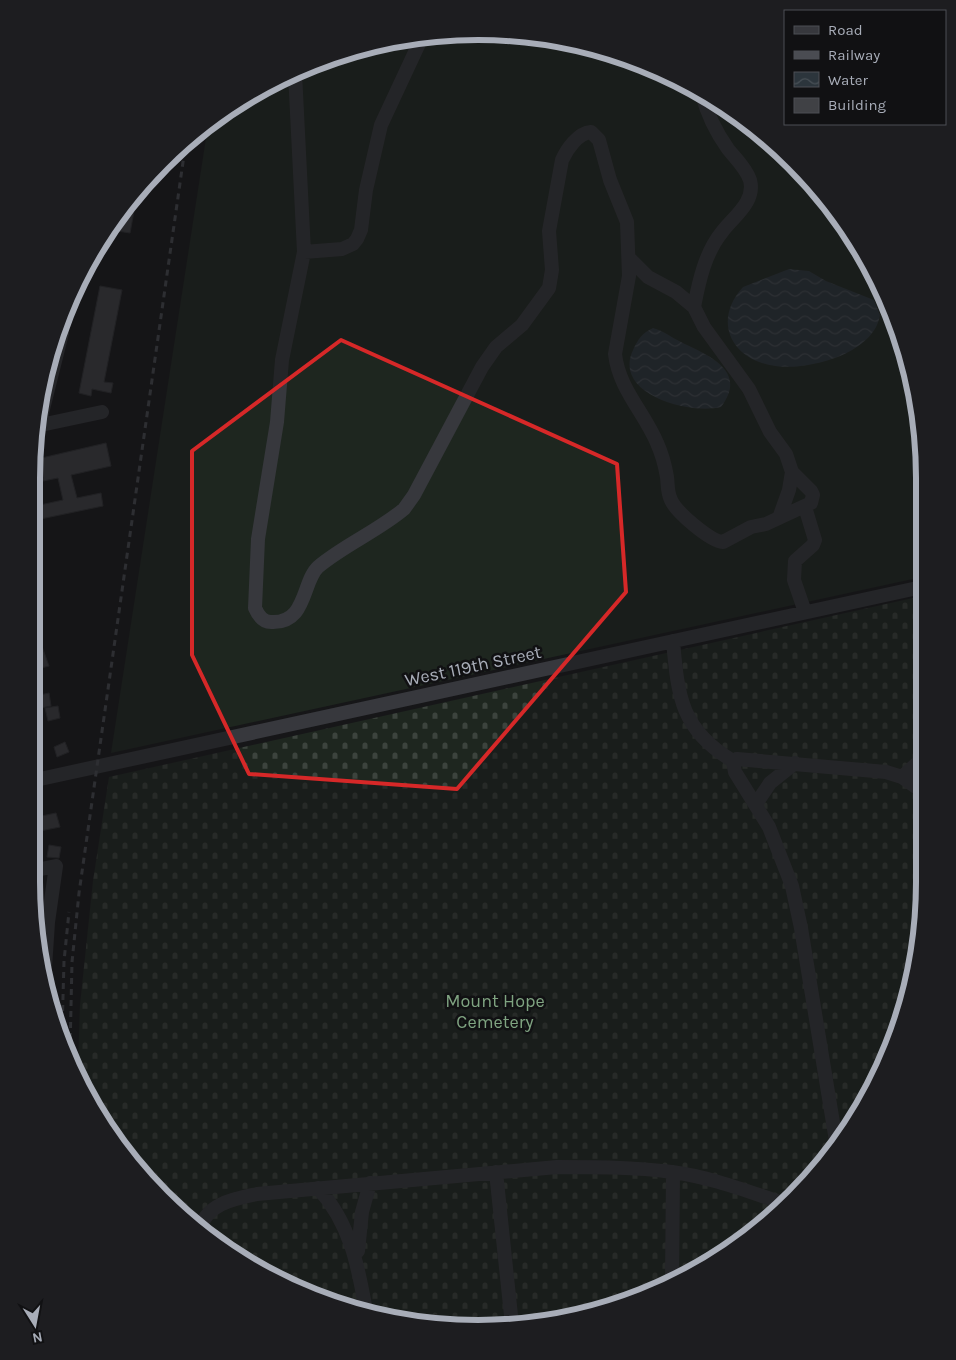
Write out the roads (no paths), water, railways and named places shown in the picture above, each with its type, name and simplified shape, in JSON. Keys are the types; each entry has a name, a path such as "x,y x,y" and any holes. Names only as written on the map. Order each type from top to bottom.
{"street":[{"path":"304,252 342,249 353,244 357,239 361,230 366,190 382,125 419,44"},
{"path":"295,80 304,252 282,360 277,422 258,539 254,600 258,614 268,622 276,622 291,616 303,601 317,568 404,509 489,355 522,325 543,298 552,279 549,231 562,160 566,152 586,133 596,134 599,140 610,180 624,214 629,258 628,288 615,354 616,363 625,389 656,441 662,456 671,500 678,510 703,532 719,542 811,503 813,495 792,472 786,454 770,432 749,389 704,327 694,307 676,292 648,277 629,258"},
{"path":"694,307 710,251 724,230 743,208 751,191 748,175 720,137 704,104"},
{"path":"44,425 102,412"},
{"path":"778,518 789,490 792,472"},
{"path":"805,507 815,540 813,545 795,561 793,572 805,612"},
{"name":"West 119th Street","path":"40,780 916,588"},
{"path":"674,641 680,701 692,725 718,752 733,761 737,759 869,769 902,777 916,787"},
{"path":"733,761 734,772 756,804 780,853 794,895 808,966 835,1135"},
{"path":"756,804 770,783 795,763"},
{"path":"902,777 916,764"},
{"path":"40,869 56,866 45,946"},
{"path":"202,1222 210,1211 227,1201 256,1194 566,1167 673,1172 714,1181 778,1201"},
{"path":"496,1172 511,1319"},
{"path":"672,1275 673,1172"},
{"path":"357,1259 362,1212 370,1183"},
{"path":"318,1188 330,1201 340,1219 357,1259 365,1305"}],"water":[{"path":"789,269 809,271 826,281 874,300 880,315 875,329 866,340 853,350 838,357 804,366 775,366 747,356 737,347 731,337 728,325 729,313 734,300 743,287"},
{"path":"653,328 702,352 721,366 728,374 730,383 728,394 721,407 707,409 691,408 674,404 657,398 643,389 633,379 629,365 633,350 641,337"}],"railway":[{"path":"70,1042 72,962 79,893 184,153"},
{"path":"62,1021 64,961 69,912"}],"park label":[{"name":"Mount Hope Cemetery","path":"495,1011"}]}
